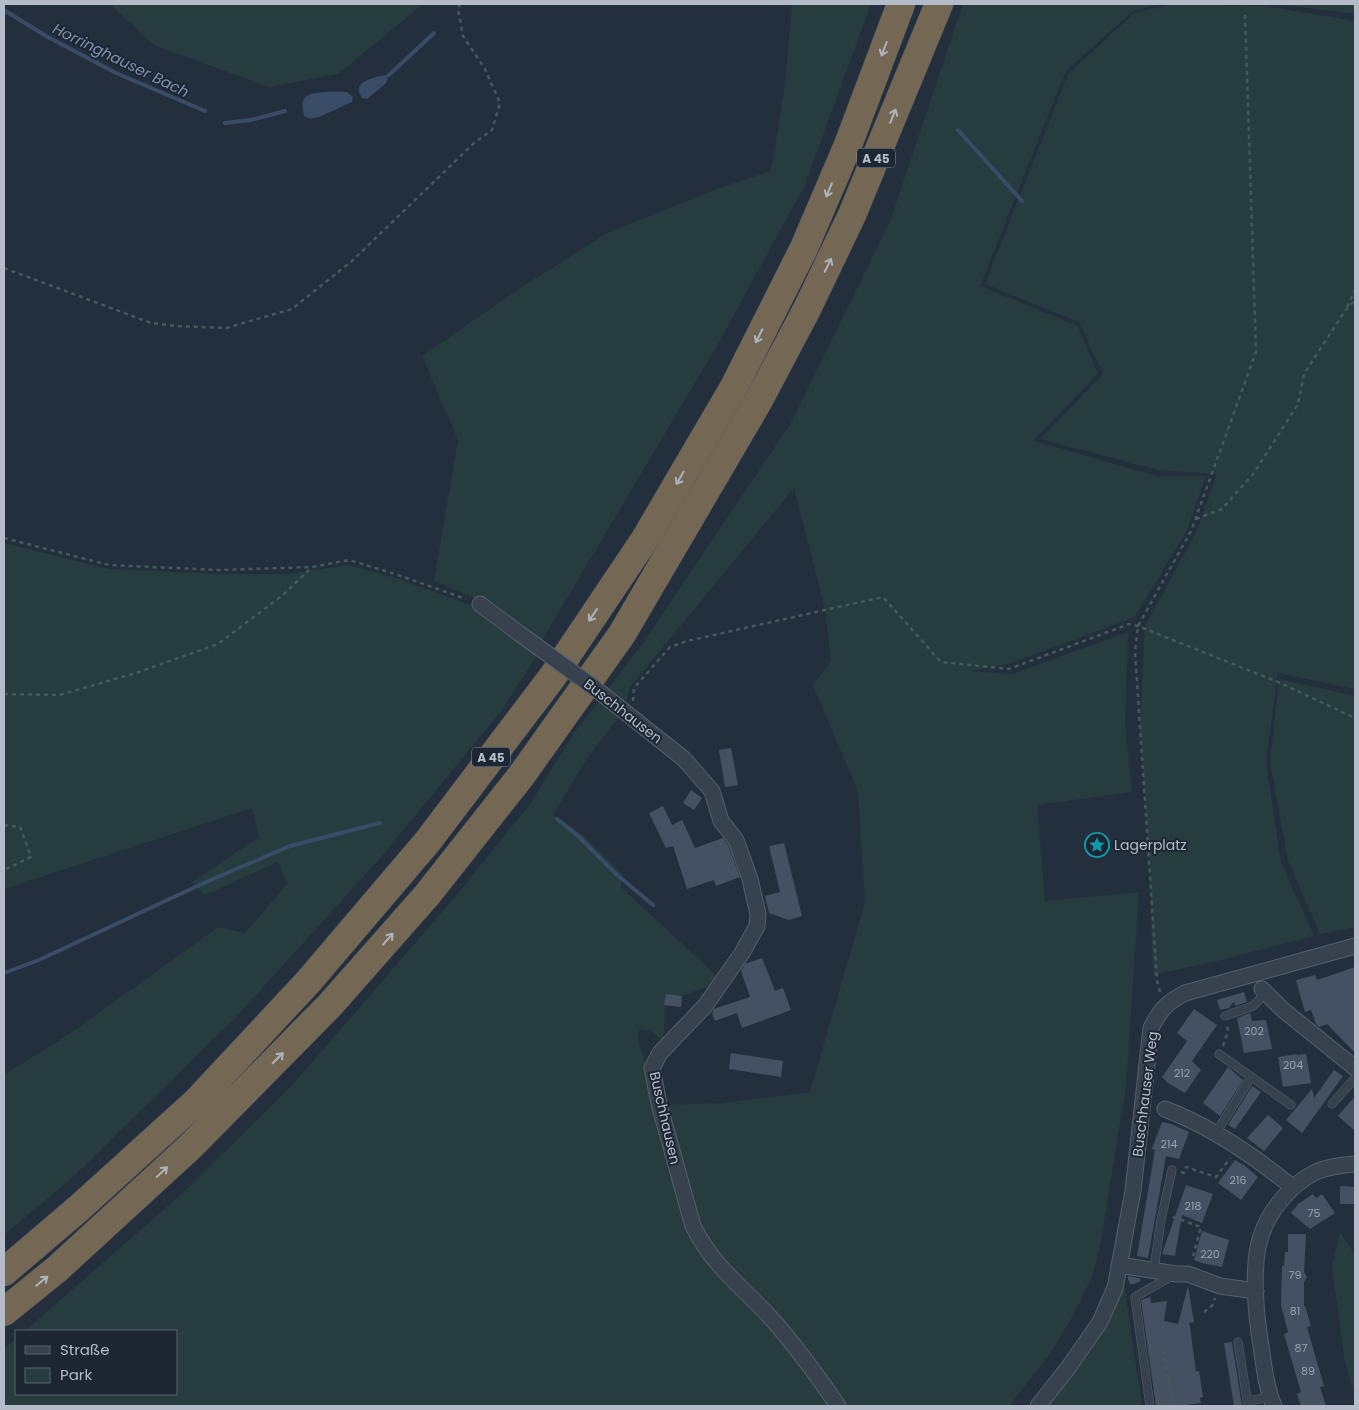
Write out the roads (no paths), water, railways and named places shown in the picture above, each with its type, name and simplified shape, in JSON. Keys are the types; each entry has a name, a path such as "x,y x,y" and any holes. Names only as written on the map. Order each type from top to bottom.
{"highway":[{"name":"A 45","path":"4,1272 79,1208 197,1101 308,982 428,841 553,676 645,538 734,387 804,248 848,145 902,4"},
{"name":"A 45","path":"4,1312 57,1269 191,1146 330,1005 427,894 521,776 622,634 759,400 807,309 852,215 939,4"}],"street":[{"name":"Buschhausen","path":"480,604 596,689 684,760 712,792 721,821 736,840 750,879 758,914 757,926 742,954 705,1006 660,1053 652,1068 659,1104 693,1226 702,1244 718,1266 769,1317 815,1371 838,1406"},
{"name":"Buschhauser Weg","path":"1038,1406 1068,1368 1100,1322 1115,1288 1133,1190 1151,1028 1160,1011 1166,1004 1184,993 1355,946"},
{"path":"1264,991 1282,1009 1355,1068"},
{"name":"Buschhauser Weg","path":"1165,1109 1216,1133 1292,1188"},
{"path":"1272,1402 1257,1323 1257,1257 1261,1237 1269,1218 1292,1188 1315,1172 1346,1164 1355,1164"},
{"path":"1119,1265 1182,1274 1220,1286 1256,1291"}],"lane":[{"path":"1226,1016 1253,1006 1264,991"},
{"path":"1219,1054 1291,1105"},
{"path":"1216,1133 1252,1077"},
{"path":"1332,1104 1355,1078"},
{"path":"1154,1269 1162,1214 1172,1170"},
{"path":"1150,1406 1135,1297 1182,1274"},
{"path":"1238,1342 1248,1404 1272,1402"}],"water":[{"path":"389,75 386,83 367,99 362,98 359,93 361,84 370,79"},
{"path":"324,92 347,92 353,97 352,102 319,117 310,119 304,116 303,103 307,96"}],"waterway":[{"name":"Horringhauser Bach","path":"4,10 46,36 116,73 205,111"},
{"name":"Horringhauser Bach","path":"389,75 434,33"},
{"name":"Horringhauser Bach","path":"225,123 251,120 285,111"},
{"name":"Horringhauser Bach","path":"958,130 1022,201"},
{"path":"557,819 578,836 616,874 653,905"},
{"path":"4,973 39,960 206,882 290,846 380,823"}],"place":[{"name":"Lagerplatz","path":"1097,845"}]}
